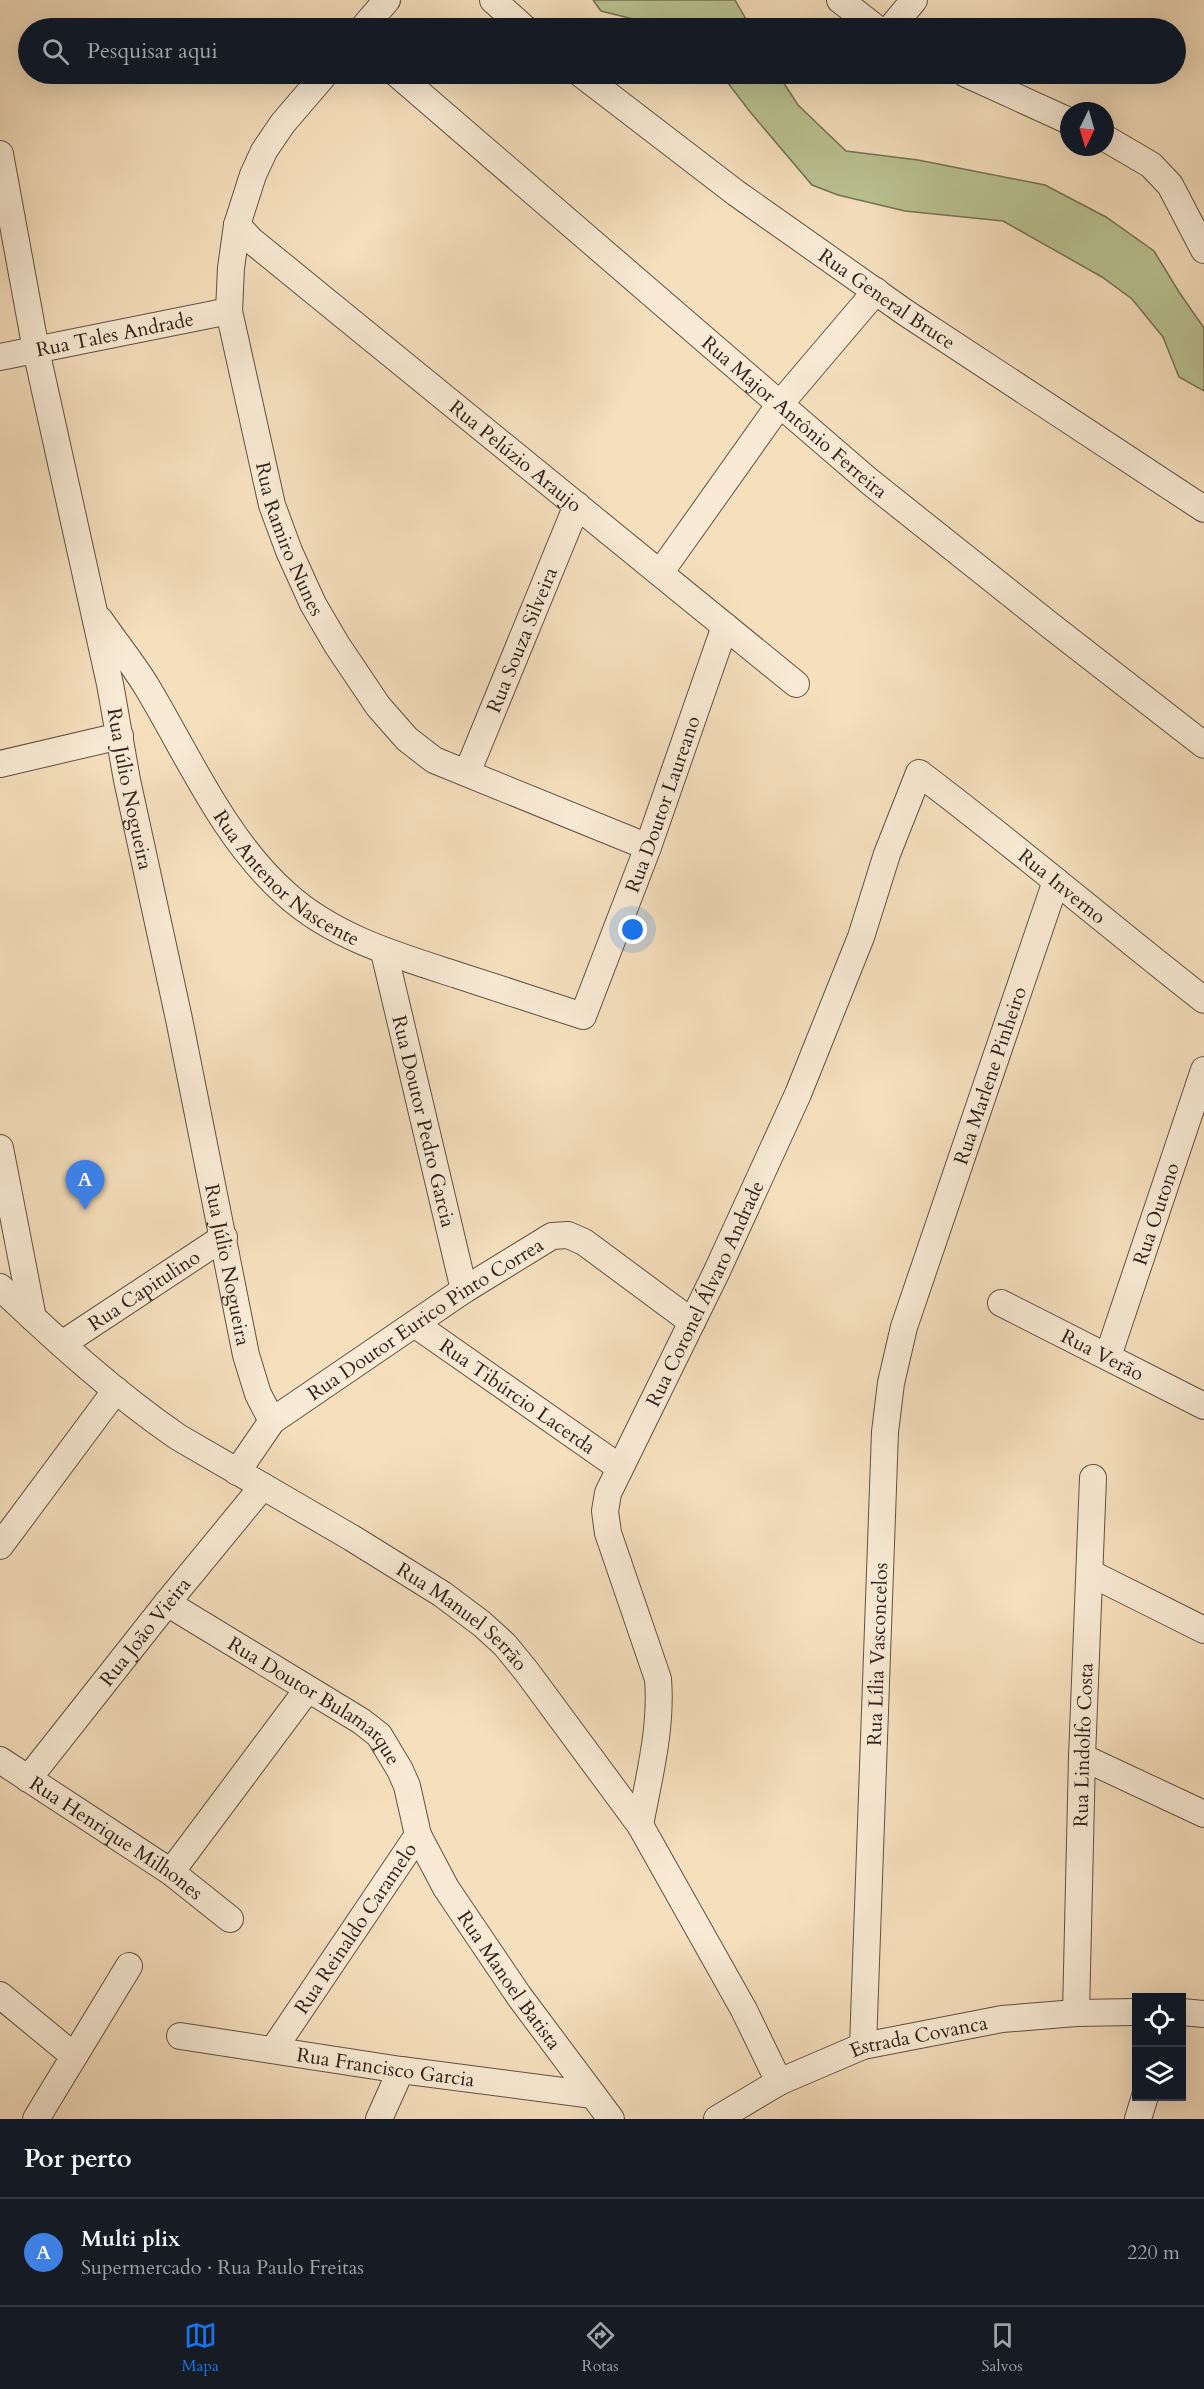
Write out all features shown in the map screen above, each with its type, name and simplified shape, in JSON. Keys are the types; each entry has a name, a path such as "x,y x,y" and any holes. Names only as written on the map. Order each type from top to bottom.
{"street":[{"path":"372,18 387,0"},
{"path":"493,0 513,18"},
{"path":"840,0 863,18"},
{"path":"899,18 914,0"},
{"name":"Rua Ramiro Nunes","path":"316,84 283,123 264,151 253,175 237,225 229,312 272,505 289,551 313,604 378,706 407,739 434,760 648,848"},
{"name":"Rua Major Antônio Ferreira","path":"409,84 869,481 1051,627 1204,745"},
{"name":"Rua General Bruce","path":"594,84 736,193 876,291 1204,509"},
{"path":"988,84 1060,117"},
{"path":"1114,143 1151,165 1170,185 1204,250"},
{"name":"Rua Júlio Nogueira","path":"0,154 36,351 120,736 224,1237 246,1355 258,1394 272,1420"},
{"name":"Rua Pelúzio Araujo","path":"237,225 251,240 796,684"},
{"path":"660,573 780,404 876,291"},
{"name":"Rua Tales Andrade","path":"0,357 229,312"},
{"name":"Rua Souza Silveira","path":"467,773 577,506"},
{"name":"Rua Antenor Nascente","path":"93,610 146,686 234,833 264,872 286,895 346,934 384,952 583,1016"},
{"name":"Rua Doutor Laureano","path":"583,1016 648,848 725,626"},
{"path":"0,764 120,736"},
{"name":"Rua Inverno","path":"919,773 1001,834 1204,1000"},
{"name":"Rua Coronel Álvaro Andrade","path":"640,1825 655,1744 659,1690 652,1657 608,1533 605,1511 608,1493 692,1322 798,1094 861,936 887,854 919,773"},
{"name":"Rua Marlene Pinheiro","path":"924,1268 1056,881"},
{"name":"Rua Doutor Pedro Garcia","path":"384,952 464,1290"},
{"name":"Rua Outono","path":"1108,1356 1204,1070"},
{"path":"0,1148 5,1206 33,1318"},
{"name":"Rua Doutor Eurico Pinto Correa","path":"237,1472 272,1420 464,1290 552,1236 568,1235 584,1242 692,1322"},
{"name":"Rua Capitulino","path":"62,1344 224,1237"},
{"name":"Rua Lília Vasconcelos","path":"863,2046 885,1432 891,1383 904,1327 924,1268"},
{"name":"Rua Manuel Serrão","path":"0,1287 116,1390 178,1437 442,1594 482,1624 505,1645 640,1825 744,2010 778,2082"},
{"name":"Rua Verão","path":"1001,1303 1204,1406"},
{"name":"Rua Tibúrcio Lacerda","path":"416,1324 619,1467"},
{"path":"0,1546 116,1390"},
{"name":"Rua Lindolfo Costa","path":"1076,2013 1082,1757 1094,1478"},
{"name":"Rua João Vieira","path":"28,1779 263,1486"},
{"path":"1090,1573 1204,1630"},
{"name":"Rua Doutor Bulamarque","path":"167,1603 361,1721 379,1735 407,1786 418,1835"},
{"path":"171,1872 307,1690"},
{"path":"1082,1757 1204,1814"},
{"name":"Rua Henrique Milhones","path":"0,1760 171,1872 230,1919"},
{"name":"Rua Reinaldo Caramelo","path":"273,2050 418,1835"},
{"name":"Rua Manoel Batista","path":"418,1835 446,1888 519,1996 611,2119"},
{"path":"36,2119 129,1966"},
{"path":"0,1995 74,2056"},
{"name":"Estrada Covanca","path":"717,2119 778,2082 863,2046 1002,2019 1076,2013 1132,2012"},
{"path":"1186,2012 1204,2014"},
{"name":"Rua Francisco Garcia","path":"180,2036 401,2070 593,2095"},
{"path":"379,2119 401,2070"},
{"path":"1138,2119 1144,2101"}],"green space":[{"path":"593,0 735,0 745,18 629,18 601,11"},
{"path":"729,84 784,84 798,105 846,151 918,160 1045,185 1106,217 1154,251 1204,328 1204,391 1179,377 1163,337 1132,299 1102,277 1003,221 905,211 838,195 812,185"}],"place":[{"name":"Multi plix","path":"85,1210"}]}
